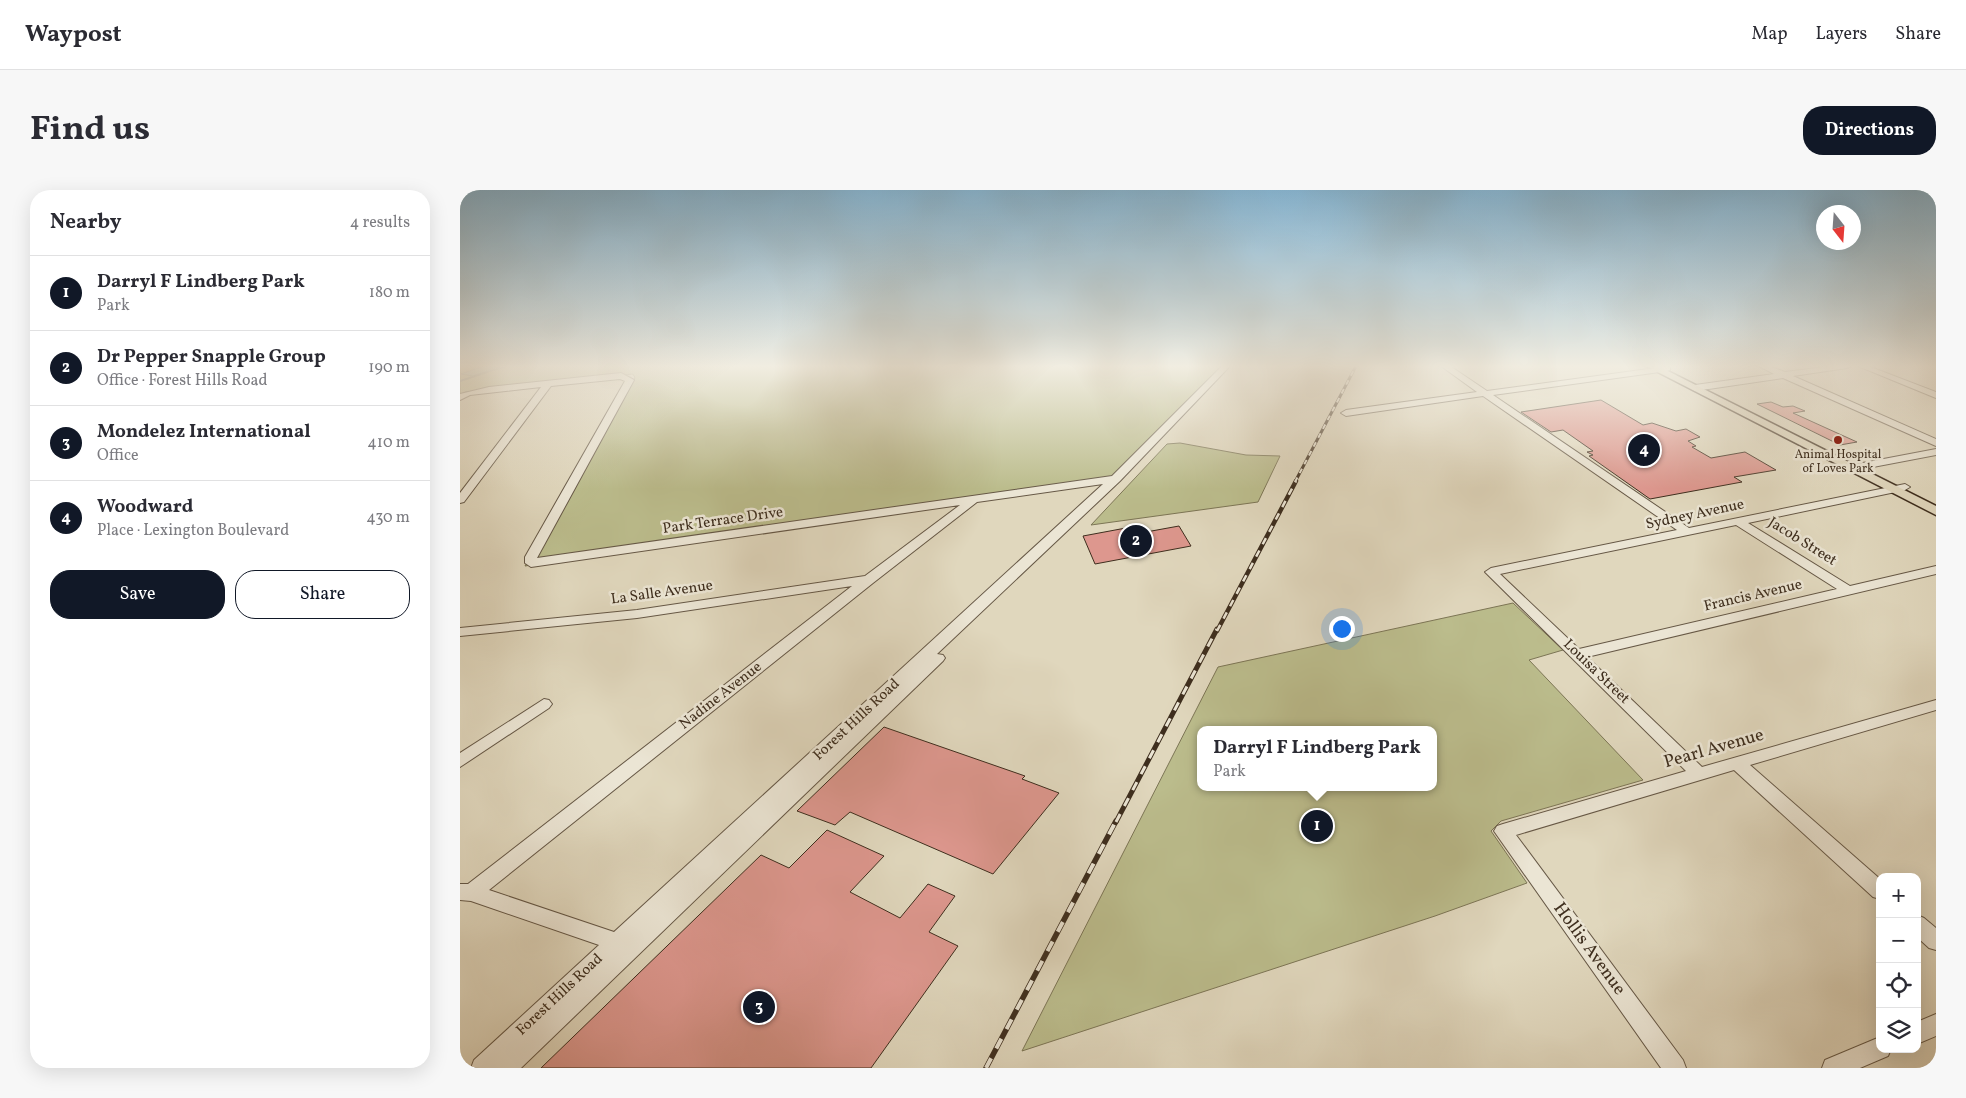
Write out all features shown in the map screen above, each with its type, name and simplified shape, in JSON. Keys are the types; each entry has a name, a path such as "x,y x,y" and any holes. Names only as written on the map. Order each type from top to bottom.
{"main road":[{"path":"1739,407 1856,467 1936,503"},
{"path":"1900,488 1936,511"}],"street":[{"path":"460,500 531,407"},
{"name":"Park Terrace Drive","path":"615,407 535,551 531,563 1121,479"},
{"name":"Forest Hills Road","path":"482,1068 624,944 934,655 1121,479 1189,407"},
{"path":"1346,413 1390,407"},
{"path":"1504,407 1687,532"},
{"path":"1855,407 1936,443"},
{"path":"1856,467 1936,452"},
{"name":"Sydney Avenue","path":"1491,572 1900,488"},
{"name":"Nadine Avenue","path":"465,892 973,501"},
{"name":"Jacob Street","path":"1738,521 1848,591"},
{"name":"Francis Avenue","path":"1578,654 1936,570"},
{"name":"Louisa Street","path":"1491,572 1578,654 1699,774"},
{"name":"La Salle Avenue","path":"460,632 637,614 868,580"},
{"path":"460,761 544,704"},
{"name":"Pearl Avenue","path":"1503,831 1936,704"},
{"path":"1737,762 1876,887"},
{"name":"Hollis Avenue","path":"1503,831 1675,1068"},
{"path":"465,892 624,944"},
{"path":"1921,928 1936,941"},
{"name":"Forest Hills Road","path":"505,1068 624,944"},
{"path":"1921,1031 1936,1025"},
{"path":"1833,1068 1876,1050"}],"green space":[{"path":"618,407 1182,407 1112,479 525,566"},
{"path":"1180,443 1246,455 1280,456 1258,502 1091,525 1167,444"},
{"path":"1513,603 1563,650 1529,660 1643,780 1501,821 1491,831 1527,883 1435,916 1022,1051 1218,667"}],"building":[{"path":"1555,407 1613,407 1643,425 1652,423 1676,431 1686,429 1700,437 1688,441 1696,446 1692,447 1711,458 1745,452 1776,470 1734,477 1742,482 1650,499 1589,456 1593,455 1587,452 1593,451 1563,430 1551,432 1521,412"},
{"path":"1763,407 1795,407 1805,411 1793,413 1857,442 1840,445"},
{"path":"1142,525 1146,532 1179,526 1191,546 1095,564 1083,536"},
{"path":"884,727 1025,776 1022,779 1059,793 993,874 850,812 835,825 797,811"},
{"path":"827,830 884,856 850,892 900,918 928,884 955,896 929,932 958,946 871,1068 541,1068 761,855 789,868"}],"railway":[{"path":"1295,482 1334,407"},
{"path":"1217,631 1296,481"},
{"path":"1116,822 1217,629"},
{"path":"986,1068 1116,821"}],"place":[{"name":"Animal Hospital of Loves Park","path":"1838,440"},
{"name":"Woodward","path":"1644,450"},
{"name":"Dr Pepper Snapple Group","path":"1136,541"},
{"name":"Darryl F Lindberg Park","path":"1317,826"},
{"name":"Mondelez International","path":"759,1007"}]}
